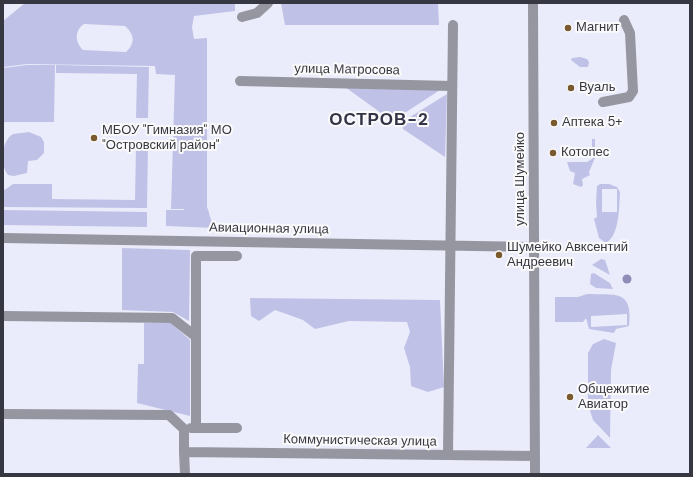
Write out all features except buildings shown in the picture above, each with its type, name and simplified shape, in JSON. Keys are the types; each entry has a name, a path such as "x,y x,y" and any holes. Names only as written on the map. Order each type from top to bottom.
{"street":[{"path":"242,17 257,13 268,3"},
{"name":"улица Шумейко","path":"533,3 535,474"},
{"path":"603,102 628,97 633,91 630,33 624,20"},
{"path":"448,455 454,25"},
{"name":"улица Матросова","path":"240,81 452,86"},
{"name":"Авиационная улица","path":"3,238 534,247"},
{"path":"196,427 196,256 237,256"},
{"path":"3,316 172,318 195,336"},
{"path":"3,414 169,415 184,429 185,474"},
{"path":"184,429 196,427 237,428"},
{"name":"Коммунистическая улица","path":"184,452 535,456"}],"shaded area":[{"path":"25,3 235,3 235,11 194,16 192,27 194,39 207,38 207,207 211,220 216,228 166,226 166,210 184,210 185,161 184,209 171,209 175,75 156,74 155,66 27,64 3,67 3,21","holes":["84,24 125,26 132,35 133,39 129,49 126,52 83,50 78,44 77,33"]},
{"path":"281,3 438,3 439,25 285,25"},
{"path":"580,57 587,59 589,62 588,67 580,67 571,60 572,58"},
{"path":"27,65 55,65 54,122 5,122 3,124 3,68"},
{"path":"56,65 149,67 148,118 136,118 137,74 56,73"},
{"path":"345,87 440,90 400,116 387,111 381,113"},
{"path":"447,94 445,157 403,129 402,122"},
{"path":"29,132 41,137 44,142 44,153 37,160 28,161 27,173 14,176 8,175 5,171 3,159 6,142 13,134"},
{"path":"592,139 595,139 595,158 589,172 590,175 582,179 583,185 581,187 573,184 575,173 570,171 567,162 587,162 592,159"},
{"path":"136,146 148,146 147,208 3,207 3,191 13,184 52,184 52,199 135,200"},
{"path":"600,184 609,184 617,187 620,192 618,220 614,234 606,243 599,238 594,219 597,217 597,186","holes":["602,189 617,189 617,212 602,212"]},
{"path":"3,210 147,212 147,227 3,225"},
{"path":"122,248 190,250 189,321 173,312 122,310"},
{"path":"601,259 605,260 610,275 592,265"},
{"path":"594,273 610,283 613,289 596,288 590,284 591,274"},
{"path":"587,294 620,296 625,300 628,306 630,314 629,326 616,329 614,333 589,329 586,318 583,322 555,322 555,297 578,297","holes":["627,314 627,325 591,327 591,316"]},
{"path":"250,298 440,300 444,387 428,392 411,386 410,367 404,348 410,332 407,322 349,321 315,329 303,320 275,310 259,321 251,316"},
{"path":"144,323 171,323 190,340 190,416 137,403 138,364 144,364"},
{"path":"604,339 616,343 611,370 610,438 593,420 588,404 588,353 593,344"},
{"path":"598,435 611,448 586,448"}],"place":[{"name":"Магнит","path":"568,28"},
{"name":"Вуаль","path":"571,88"},
{"name":"Аптека 5+","path":"554,123"},
{"name":"МБОУ \"Гимназия\" МО \"Островский район\"","path":"94,138"},
{"name":"Котопес","path":"553,153"},
{"name":"Шумейко Авксентий Андреевич","path":"499,255"},
{"name":"Общежитие Авиатор","path":"570,397"}],"district":[{"name":"ОСТРОВ-2","path":"379,121"}]}
